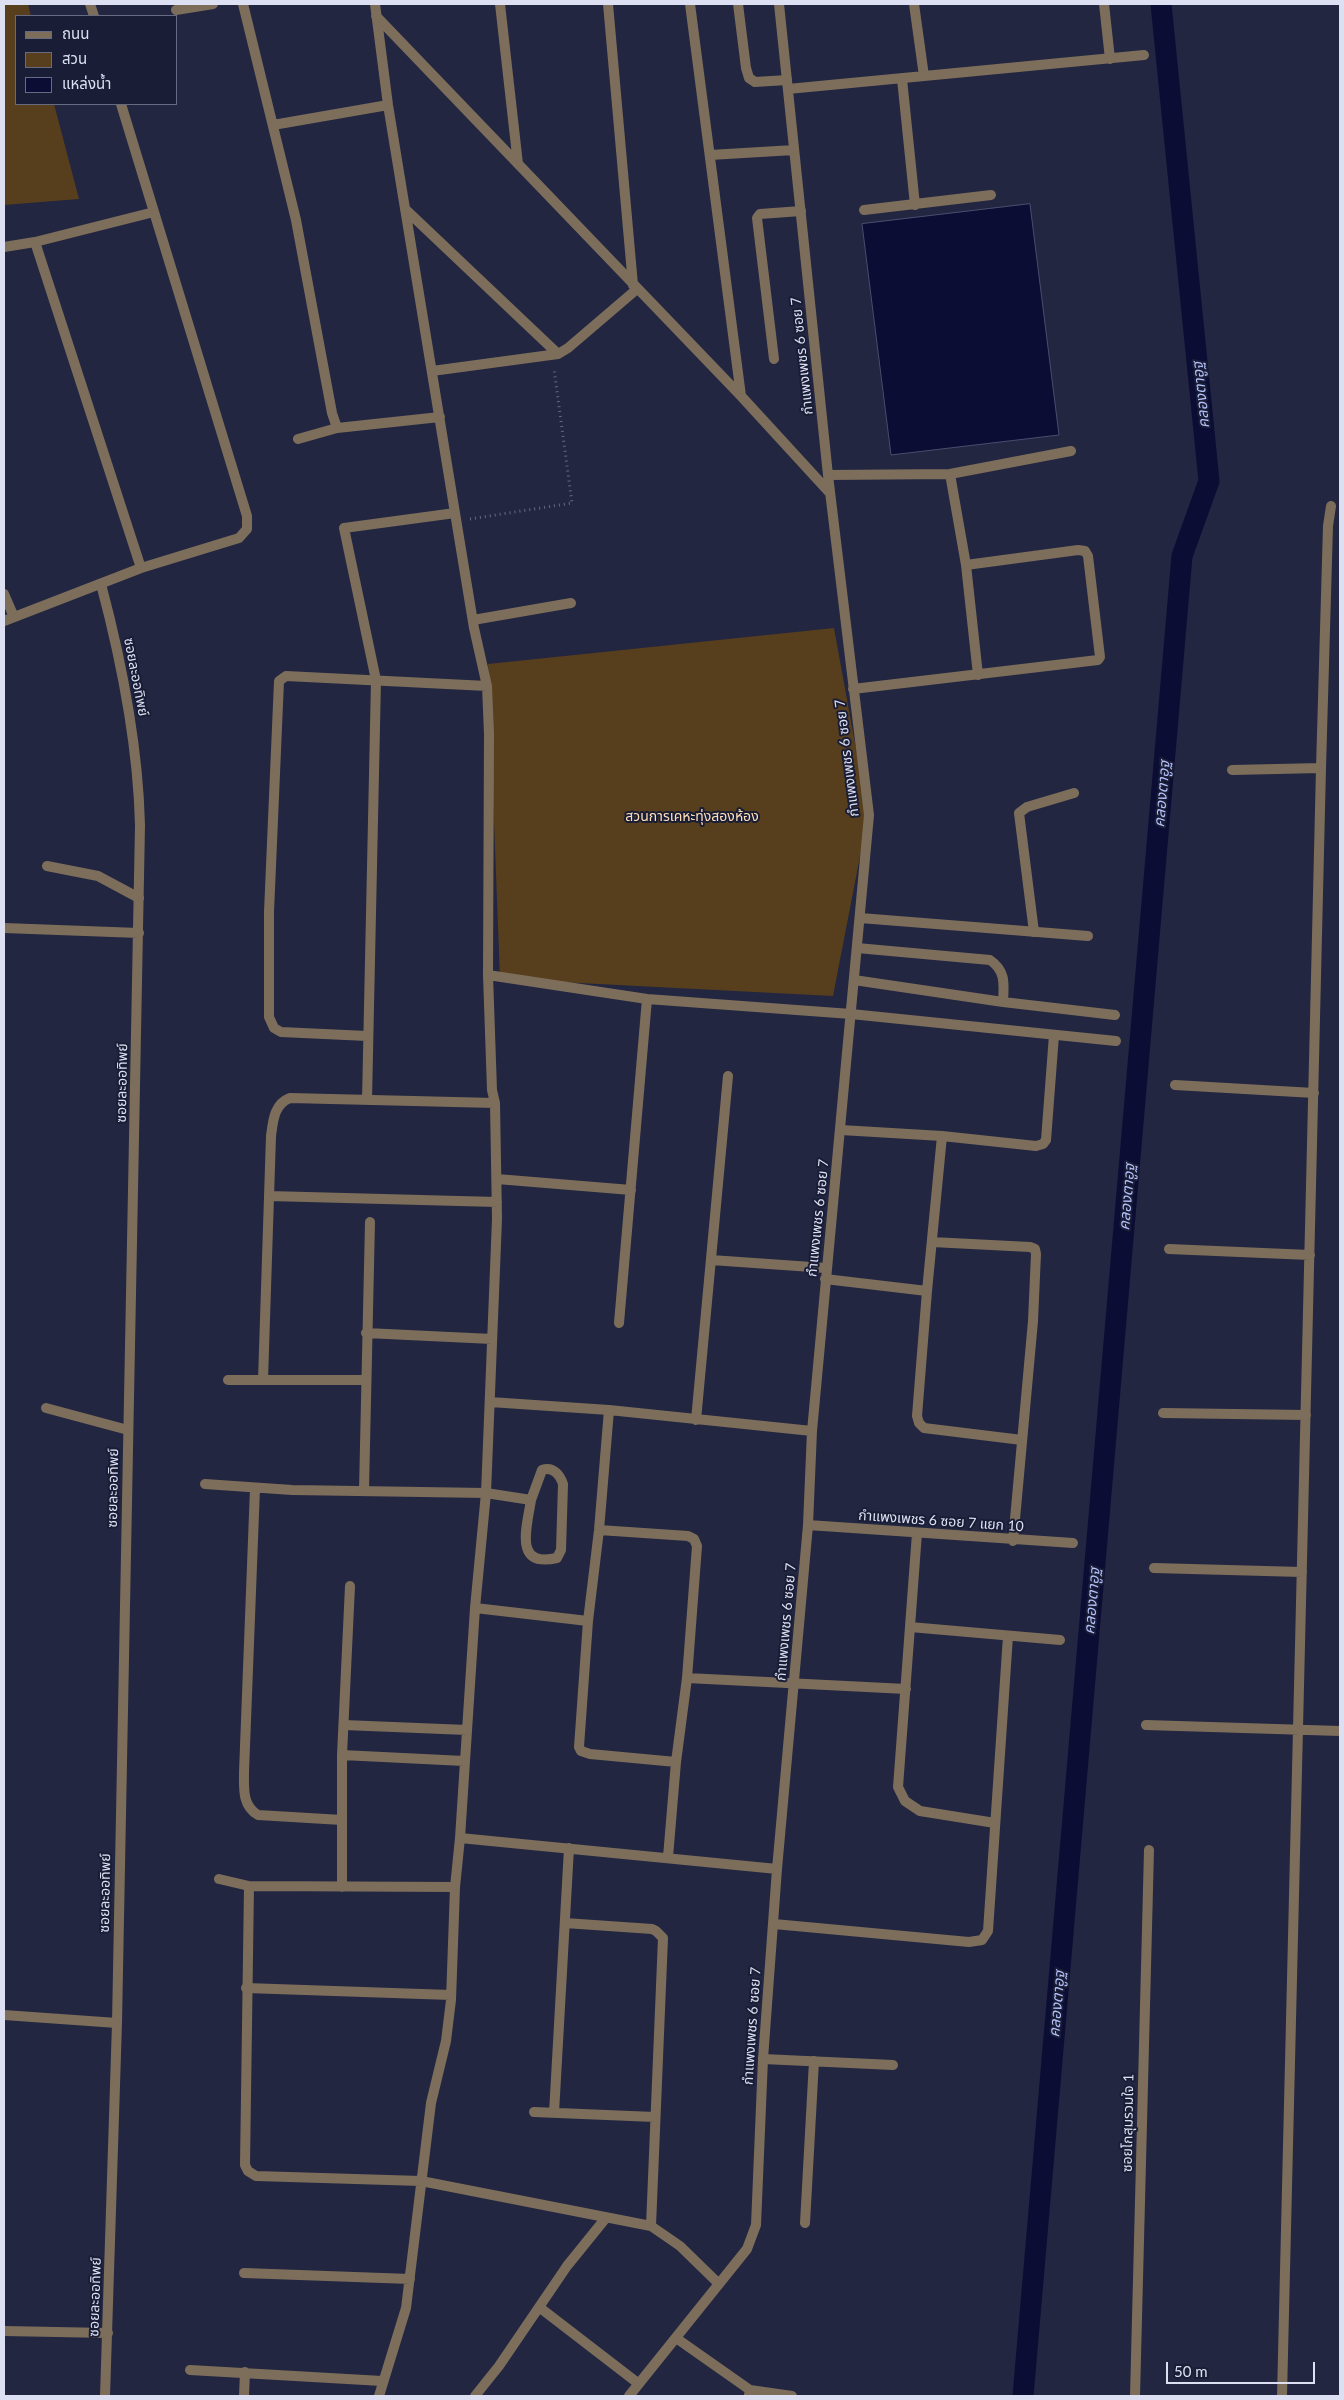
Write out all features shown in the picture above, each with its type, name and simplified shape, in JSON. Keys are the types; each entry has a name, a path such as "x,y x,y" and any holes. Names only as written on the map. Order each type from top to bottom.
{"street":[{"path":"176,10 213,4"},
{"path":"243,4 296,220 332,412 337,428"},
{"path":"375,4 388,105 405,209 473,620 487,686 489,734 488,976 497,1179 486,1493 475,1608 455,1887 451,1995 446,2041 431,2103 406,2308 382,2381 379,2396"},
{"path":"500,4 518,164"},
{"path":"608,4 635,287"},
{"path":"690,4 741,396"},
{"path":"738,4 746,68 749,78 756,82 787,85 902,79 1144,55"},
{"name":"กำแพงเพชร 6 ซอย 7","path":"629,2396 747,2249 756,2225 763,2059 777,1870 808,1525 812,1431 869,815 830,493 780,4"},
{"path":"914,4 924,76"},
{"path":"1104,4 1110,59"},
{"path":"376,16 741,396 830,493"},
{"path":"902,79 915,205"},
{"path":"4,594 9,619 141,568 239,538 247,528 247,516 120,105"},
{"path":"273,125 388,105"},
{"path":"710,155 794,150"},
{"path":"864,210 991,196"},
{"path":"405,209 554,354"},
{"path":"774,359 757,218 760,214 801,211"},
{"path":"4,247 35,242 154,212"},
{"path":"35,242 141,568"},
{"path":"432,370 554,354 568,348 635,287"},
{"path":"298,439 337,428 440,417"},
{"path":"828,474 950,474 1071,450"},
{"path":"950,474 966,565 978,675"},
{"path":"1282,2396 1321,768 1328,526 1331,506"},
{"path":"367,1100 376,680 344,528 456,517"},
{"path":"853,689 1094,662 1100,657 1088,556 1085,551 1078,550 966,565"},
{"name":"ซอยละออทิพย์","path":"101,584 125,684 135,754 140,810 117,2023 105,2396"},
{"path":"473,620 571,603"},
{"path":"367,1036 281,1032 274,1028 269,1016 269,912 279,681 286,676 487,686"},
{"path":"1232,770 1321,768"},
{"path":"1034,932 1019,813 1027,807 1074,793"},
{"path":"47,866 98,876 139,898"},
{"path":"860,918 1088,936"},
{"path":"4,928 139,933"},
{"path":"857,948 990,960 998,965 1004,975 1003,1002"},
{"path":"488,976 647,998 851,1014 1116,1041"},
{"path":"854,980 1003,1002 1114,1015"},
{"path":"619,1323 647,998"},
{"path":"841,1130 942,1136 1036,1146 1043,1144 1046,1140 1054,1036"},
{"path":"696,1420 728,1076"},
{"path":"1174,1085 1314,1093"},
{"path":"263,1380 272,1127 278,1106 282,1101 290,1098 495,1103"},
{"path":"942,1136 917,1416 919,1423 924,1428 1022,1440"},
{"path":"497,1179 631,1190"},
{"path":"269,1196 497,1202"},
{"path":"364,1490 366,1333 370,1222"},
{"path":"932,1242 1030,1247 1034,1249 1036,1254 1033,1321 1014,1541"},
{"path":"1169,1249 1310,1255"},
{"path":"711,1260 826,1274 927,1291"},
{"path":"366,1333 492,1339"},
{"path":"228,1380 366,1380"},
{"path":"490,1402 609,1410 812,1431"},
{"path":"46,1408 128,1430"},
{"path":"609,1410 599,1530 588,1621 578,1747 581,1751 590,1754 676,1762"},
{"path":"1164,1413 1306,1415"},
{"path":"547,1468 553,1470 561,1477 563,1484 561,1550 557,1558 539,1561 528,1554 526,1543 531,1500 542,1470 547,1468"},
{"path":"205,1484 292,1490 486,1493 531,1500"},
{"path":"255,1488 244,1772 245,1798 252,1811 258,1815 342,1820"},
{"name":"กำแพงเพชร 6 ซอย 7 แยก 10","path":"808,1525 1014,1541 1073,1543"},
{"path":"599,1530 688,1536 694,1540 697,1546 687,1678 676,1762 668,1857"},
{"path":"917,1533 898,1787 905,1801 920,1811 995,1823"},
{"path":"1154,1568 1302,1572"},
{"path":"342,1887 342,1755 350,1586"},
{"path":"475,1608 588,1621"},
{"path":"910,1627 1060,1640"},
{"path":"774,1924 969,1942 982,1940 988,1931 1008,1636"},
{"path":"687,1678 906,1689"},
{"path":"344,1725 467,1730"},
{"path":"1146,1725 1340,1731"},
{"path":"342,1755 464,1761"},
{"path":"460,1838 668,1857 777,1870"},
{"path":"554,2113 569,1848"},
{"name":"ซอยโกสุมรวมใจ 1","path":"1135,2396 1149,1850"},
{"path":"219,1879 249,1886 455,1887"},
{"path":"249,1886 246,1988 245,2165 248,2172 256,2176 420,2181 605,2219 651,2226 680,2246 719,2284"},
{"path":"565,1923 656,1930 664,1938 651,2226"},
{"path":"246,1988 451,1995"},
{"path":"4,2015 117,2023"},
{"path":"763,2059 893,2065"},
{"path":"805,2223 814,2061"},
{"path":"534,2112 655,2117"},
{"path":"475,2396 499,2366 567,2266 605,2219"},
{"path":"244,2273 410,2279"},
{"path":"539,2307 639,2384"},
{"path":"4,2331 108,2333"},
{"path":"676,2338 750,2393 792,2396"},
{"path":"190,2370 382,2381"},
{"path":"244,2396 245,2372"}],"path":[{"path":"456,517 572,503 554,354"}],"green space":[{"path":"4,4 28,4 31,15 15,15 15,105 54,105 79,199 4,205"},
{"name":"สวนการเคหะทุ่งสองห้อง","path":"834,628 868,815 833,996 500,979 488,664"}],"water":[{"path":"1030,204 1059,435 891,455 862,224"}],"waterway":[{"name":"คลองตาอูฐ","path":"1023,2396 1182,556 1209,481 1161,4"}]}
